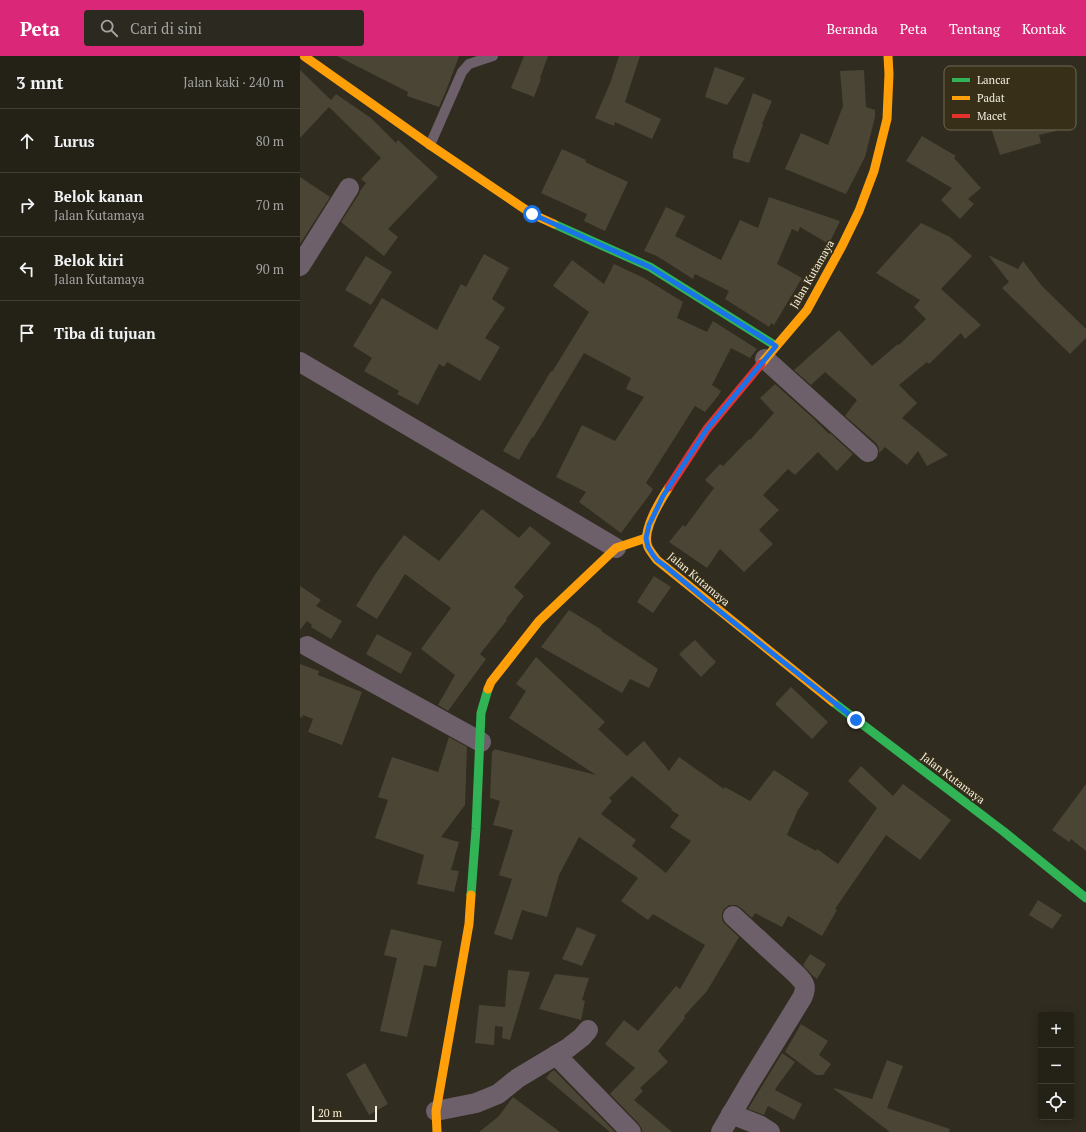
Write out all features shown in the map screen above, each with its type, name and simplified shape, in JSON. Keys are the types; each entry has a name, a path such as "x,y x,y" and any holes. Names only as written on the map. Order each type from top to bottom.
{"street":[{"path":"304,56 430,145 532,214 650,267 771,352 868,452"},
{"name":"Jalan Kutamaya","path":"888,56 889,74 887,119 874,171 859,211 842,246 807,310 707,429 663,496 649,525 646,538 648,547 657,560 712,605 856,720 1003,831 1086,898"},
{"path":"300,266 349,188"},
{"path":"300,362 616,548"},
{"path":"437,1132 436,1111 469,924 481,742 481,713 485,697 491,682 539,621 616,548 646,538"},
{"path":"307,646 481,742"},
{"path":"722,1132 731,1114 802,998 805,989 804,982 733,916"},
{"path":"436,1111 476,1103 498,1094 518,1078 568,1048 588,1030"},
{"path":"556,1055 631,1132"},
{"path":"731,1114 759,1125 770,1132"}],"lane":[{"path":"430,145 462,72 469,64 494,56"}],"building":[{"path":"337,56 459,56 439,107 407,96 408,92"},
{"path":"524,56 548,56 534,97 511,88"},
{"path":"619,56 640,56 625,102 661,119 652,139 615,122 614,126 595,118 611,81"},
{"path":"715,67 745,78 727,105 705,97"},
{"path":"300,70 331,100 336,94 371,118 396,143 398,140 438,177 388,229 398,237 384,256 341,222 366,183 361,179 381,158 329,107 300,138"},
{"path":"864,70 866,107 875,110 875,117 865,157 846,194 785,169 801,133 828,145 843,106 840,71"},
{"path":"753,93 772,101 762,124 763,125 749,163 733,158 733,151"},
{"path":"992,130 1056,130 1039,135 1041,143 1000,155"},
{"path":"922,136 956,156 954,158 981,188 968,199 974,204 960,219 941,200 952,188 906,161"},
{"path":"562,149 586,160 585,162 628,182 605,231 584,221 587,214 541,193"},
{"path":"300,177 330,197 300,244"},
{"path":"769,197 840,221 829,244 800,227 798,232 792,229 777,264 802,278 774,325 771,323 769,327 725,299 729,291 695,274 693,279 657,256 644,251 666,207 685,216 675,236 721,260 740,220 758,228"},
{"path":"921,223 950,237 972,256 941,289 981,325 965,339 961,333 929,364 927,362 899,385 917,403 902,418 948,455 927,466 918,451 907,465 885,447 879,453 879,448 876,443 845,416 857,400 825,372 811,385 794,370 839,330 872,366 898,344 899,345 926,319 914,307 920,300 876,273"},
{"path":"484,254 509,268 492,299 505,308 485,338 500,347 480,381 447,362 444,367 439,364 418,405 397,394 399,391 364,371 372,358 353,346 382,298 437,330 461,284 466,287"},
{"path":"988,255 1018,269 1023,261 1042,286 1086,329 1086,338 1070,354 1002,288 1009,282"},
{"path":"366,256 392,272 371,305 345,290"},
{"path":"572,260 604,284 614,264 644,278 683,302 677,318 707,332 713,321 757,349 750,358 731,348 712,385 721,391 705,412 695,406 646,483 653,489 621,533 579,502 586,492 556,477 582,425 615,441 644,397 626,389 631,378 584,353 519,460 503,451 551,371 552,372 589,312 553,286"},
{"path":"775,384 853,454 837,471 818,452 795,475 788,469 763,495 779,510 759,530 773,544 744,572 720,549 707,568 669,542 683,525 685,527 714,488 705,480 720,464 723,466 749,439 750,440 774,413 760,398"},
{"path":"482,509 519,538 530,526 551,543 514,587 524,596 480,654 486,659 448,711 438,705 455,675 421,649 451,608 405,574 377,619 356,606 376,573 404,535 439,561"},
{"path":"654,576 671,587 653,613 637,602"},
{"path":"300,586 321,600 316,606 342,621 331,639 311,627 312,625 307,621 300,630"},
{"path":"569,610 602,630 601,631 658,669 649,688 630,679 622,693 541,647"},
{"path":"377,634 412,653 401,674 366,654"},
{"path":"695,640 716,662 701,677 679,654"},
{"path":"536,657 605,722 598,729 627,756 644,741 669,771 679,757 724,789 725,787 750,801 774,770 809,793 798,810 787,835 816,851 817,849 838,864 877,808 848,781 861,766 893,796 903,784 951,820 920,860 886,835 835,909 837,910 822,936 788,916 782,927 755,913 752,918 736,905 729,905 724,909 722,920 739,937 707,991 684,1016 685,1018 658,1051 668,1062 640,1088 643,1091 634,1100 672,1132 642,1132 639,1124 610,1094 635,1068 605,1044 624,1020 638,1031 676,986 680,989 705,945 653,914 648,920 621,901 638,878 579,837 559,875 547,917 522,910 512,940 494,934 512,879 499,875 513,830 493,825 500,801 490,798 492,751 494,751 494,749 596,775 509,718 526,691 516,684","holes":["632,776 672,809 671,810 679,815 670,827 691,841 666,873 632,846 636,840 601,814 612,801 609,798"]},
{"path":"300,664 319,671 318,675 362,692 342,745 308,732 313,719 303,715 302,718 300,717"},
{"path":"791,687 828,722 812,739 775,704"},
{"path":"449,737 467,747 465,805 441,837 459,842 451,870 459,871 454,892 417,884 424,855 375,838 388,800 378,797 392,757 438,772"},
{"path":"1086,784 1086,851 1071,839 1069,842 1052,830"},
{"path":"1038,900 1062,915 1052,929 1029,915"},
{"path":"577,927 596,935 582,966 562,959"},
{"path":"391,929 442,941 436,967 424,965 407,1037 380,1031 397,958 384,955"},
{"path":"810,954 826,964 817,979 803,965"},
{"path":"508,970 530,972 510,1040 502,1038 503,1027 495,1026 494,1045 475,1043 479,1005 505,1007"},
{"path":"555,974 589,978 582,1000 585,1001 581,1020 539,1009"},
{"path":"801,1024 828,1041 819,1055 831,1064 823,1075 816,1075 785,1052"},
{"path":"782,1053 795,1062 775,1090 802,1104 794,1120 768,1106 764,1115 748,1109"},
{"path":"887,1060 903,1066 887,1108 950,1129 949,1132 890,1132 834,1089 872,1099"},
{"path":"365,1063 388,1104 369,1115 346,1074"},
{"path":"554,1070 615,1132 610,1132 546,1078"},
{"path":"513,1097 560,1132 479,1132 499,1116"}],"traffic: fast":[{"path":"554,224 650,267 776,346"},
{"path":"471,895 476,829 481,713 488,689"},
{"path":"833,702 1003,831 1086,898"}],"traffic: slow":[{"path":"304,56 430,145 532,214 554,224"},
{"path":"761,364 807,310 842,246 859,211 874,171 887,119 889,74 888,56"},
{"path":"669,487 652,516 647,533 648,547 657,560 833,702"},
{"path":"488,689 491,682 539,621 616,548 646,538"},
{"path":"437,1132 436,1111 469,924 471,895"}],"traffic: jam":[{"path":"669,487 707,429 761,364"}],"route":[{"path":"532,214 650,267 776,346 707,429 663,496 649,525 646,538 648,547 657,560 856,720"}]}
